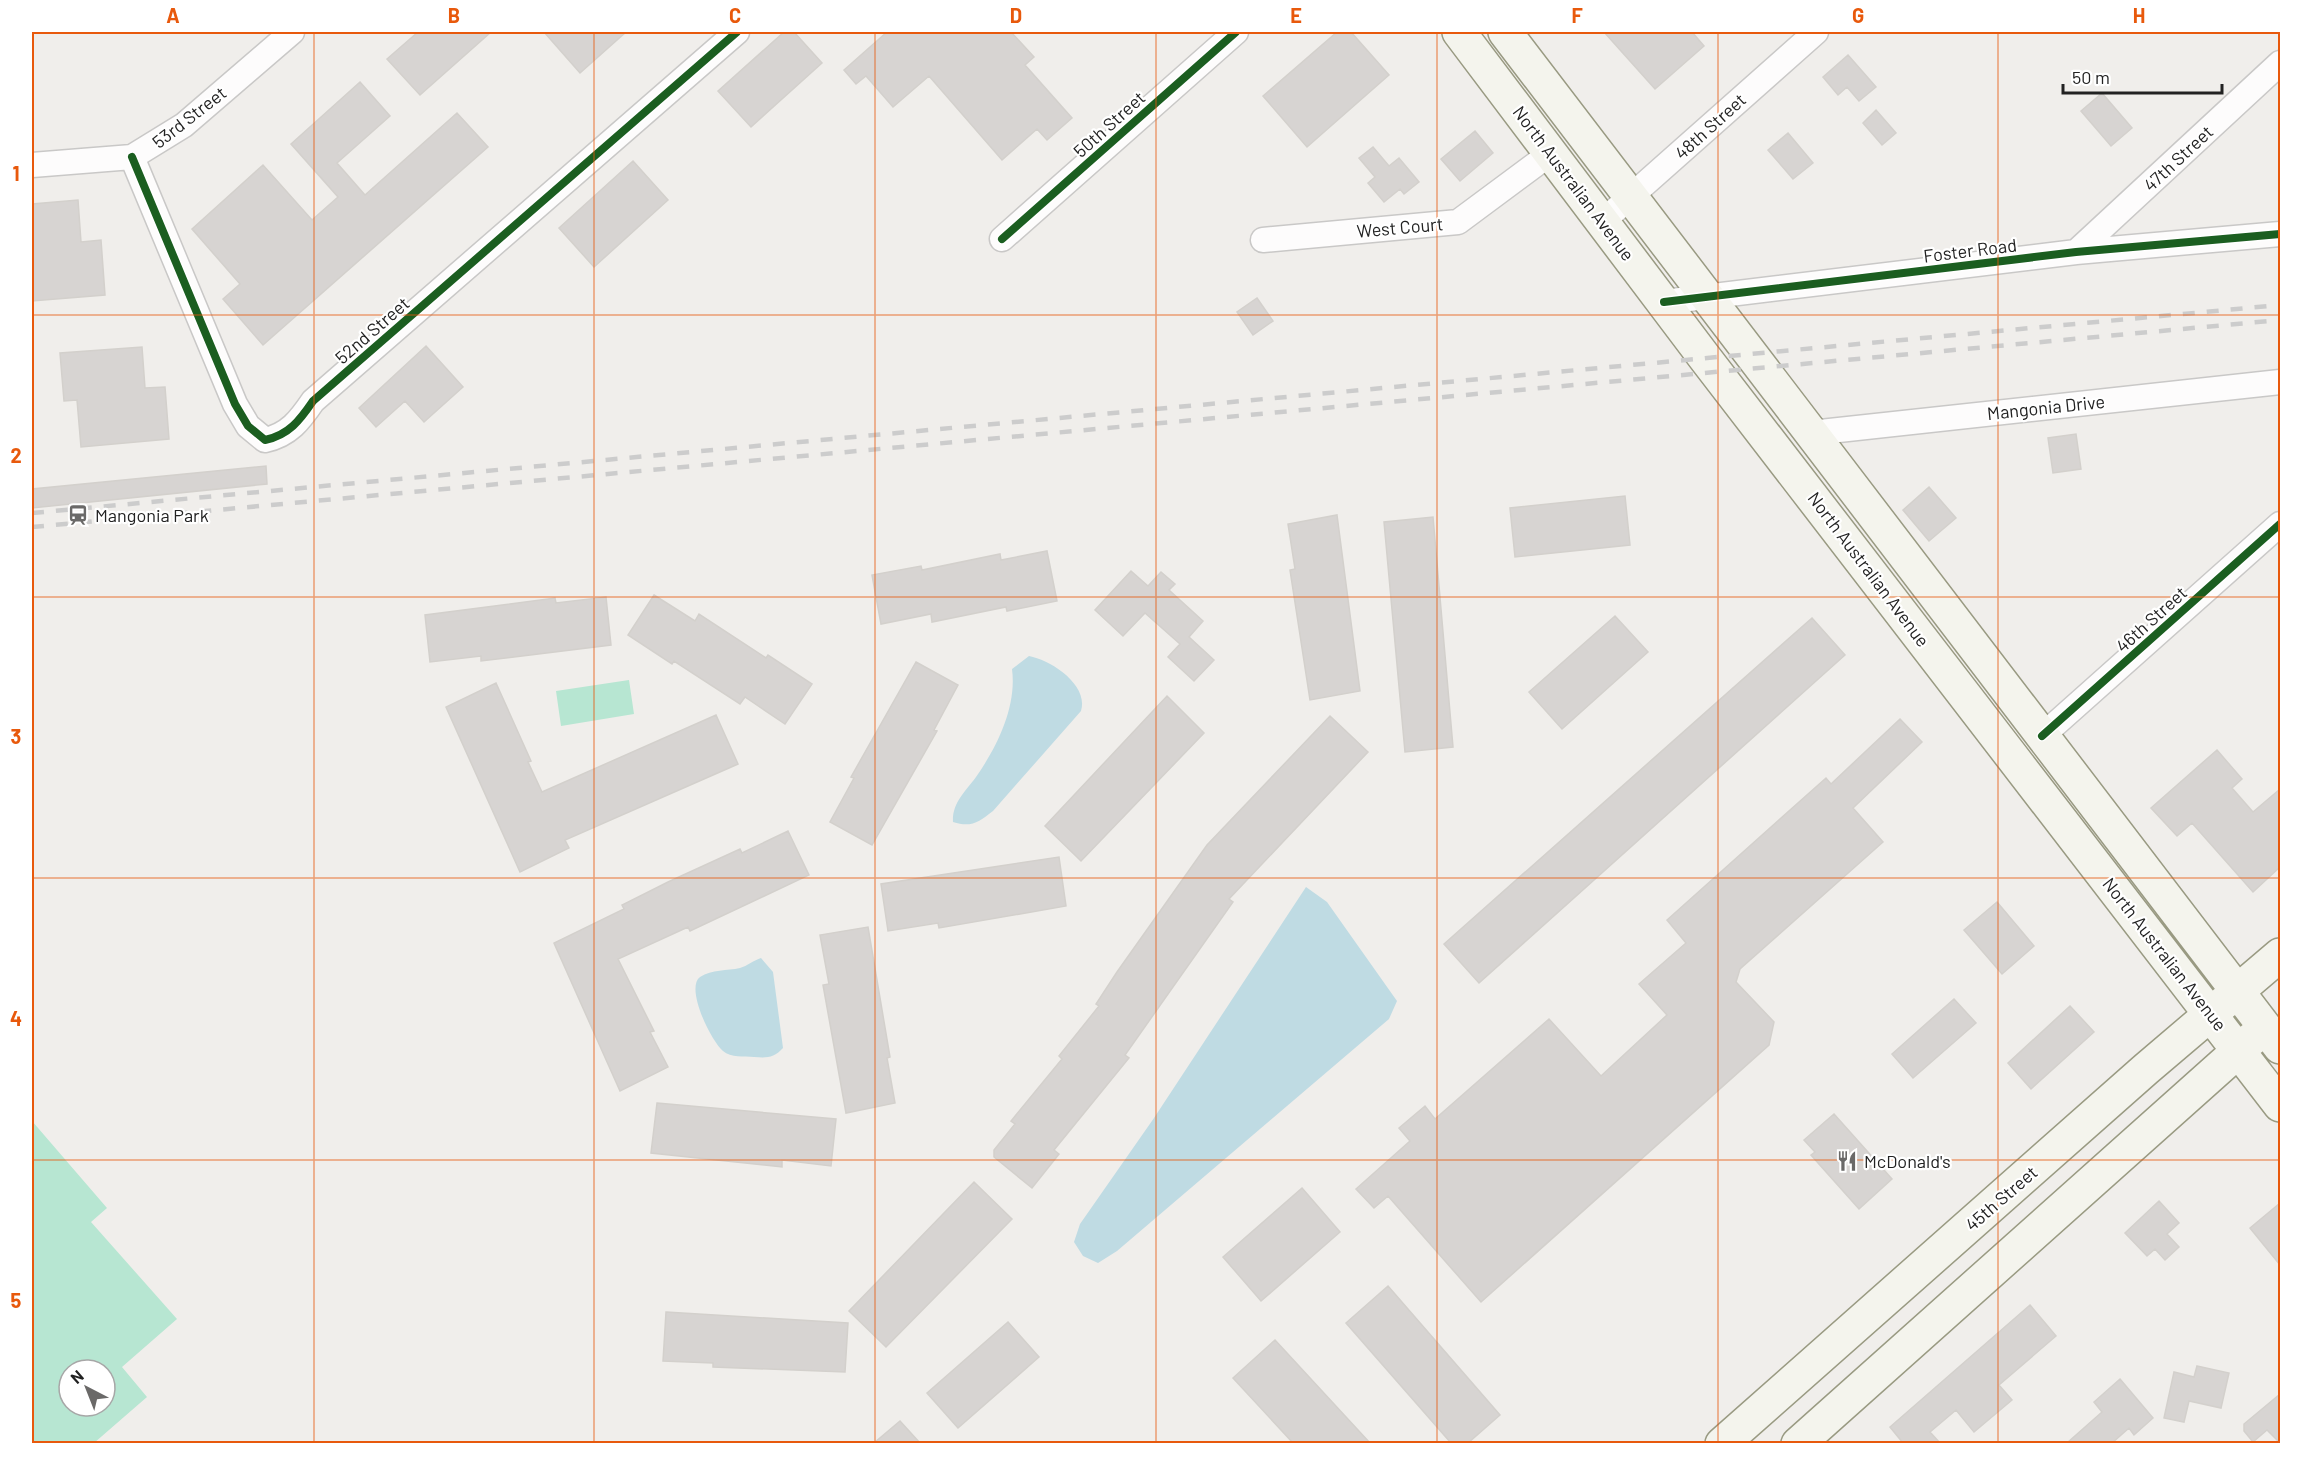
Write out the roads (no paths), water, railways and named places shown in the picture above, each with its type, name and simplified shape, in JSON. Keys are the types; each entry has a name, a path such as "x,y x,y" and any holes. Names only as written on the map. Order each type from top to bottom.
{"main road":[{"name":"North Australian Avenue","path":"1460,32 1705,358 2280,1105"},
{"name":"North Australian Avenue","path":"1505,32 2238,992 2275,1029"},
{"name":"45th Street","path":"1722,1443 2280,955"},
{"path":"1798,1443 2239,1050 2275,1029"}],"street":[{"name":"53rd Street","path":"32,165 132,157 184,125 292,32"},
{"name":"52nd Street","path":"132,157 235,404 248,426 266,440 280,437 297,423 313,401 737,32"},
{"name":"50th Street","path":"1002,239 1236,32"},
{"name":"48th Street","path":"1603,221 1816,32"},
{"name":"47th Street","path":"2076,252 2280,63"},
{"name":"West Court","path":"1263,240 1458,222 1551,153"},
{"name":"Foster Road","path":"1665,302 2076,252 2280,234"},
{"name":"Mangonia Drive","path":"1811,433 2280,382"},
{"name":"46th Street","path":"2042,736 2280,524"}],"water":[{"path":"1029,656 1057,668 1074,683 1082,701 1081,711 993,811 974,823 953,822 957,803 984,765 1004,726 1011,698 1012,669"},
{"path":"1306,887 1327,902 1397,1001 1389,1019 1117,1251 1098,1263 1083,1256 1074,1242 1080,1224 1154,1118"},
{"path":"761,958 773,972 783,1048 773,1056 767,1057 730,1055 718,1045 706,1026 698,1003 696,983 705,974 740,968"}],"railway":[{"path":"32,513 2280,305"},
{"path":"32,527 2280,320"}],"place":[{"name":"Mangonia Park","path":"78,515"},
{"name":"McDonald's","path":"1847,1161"}]}
